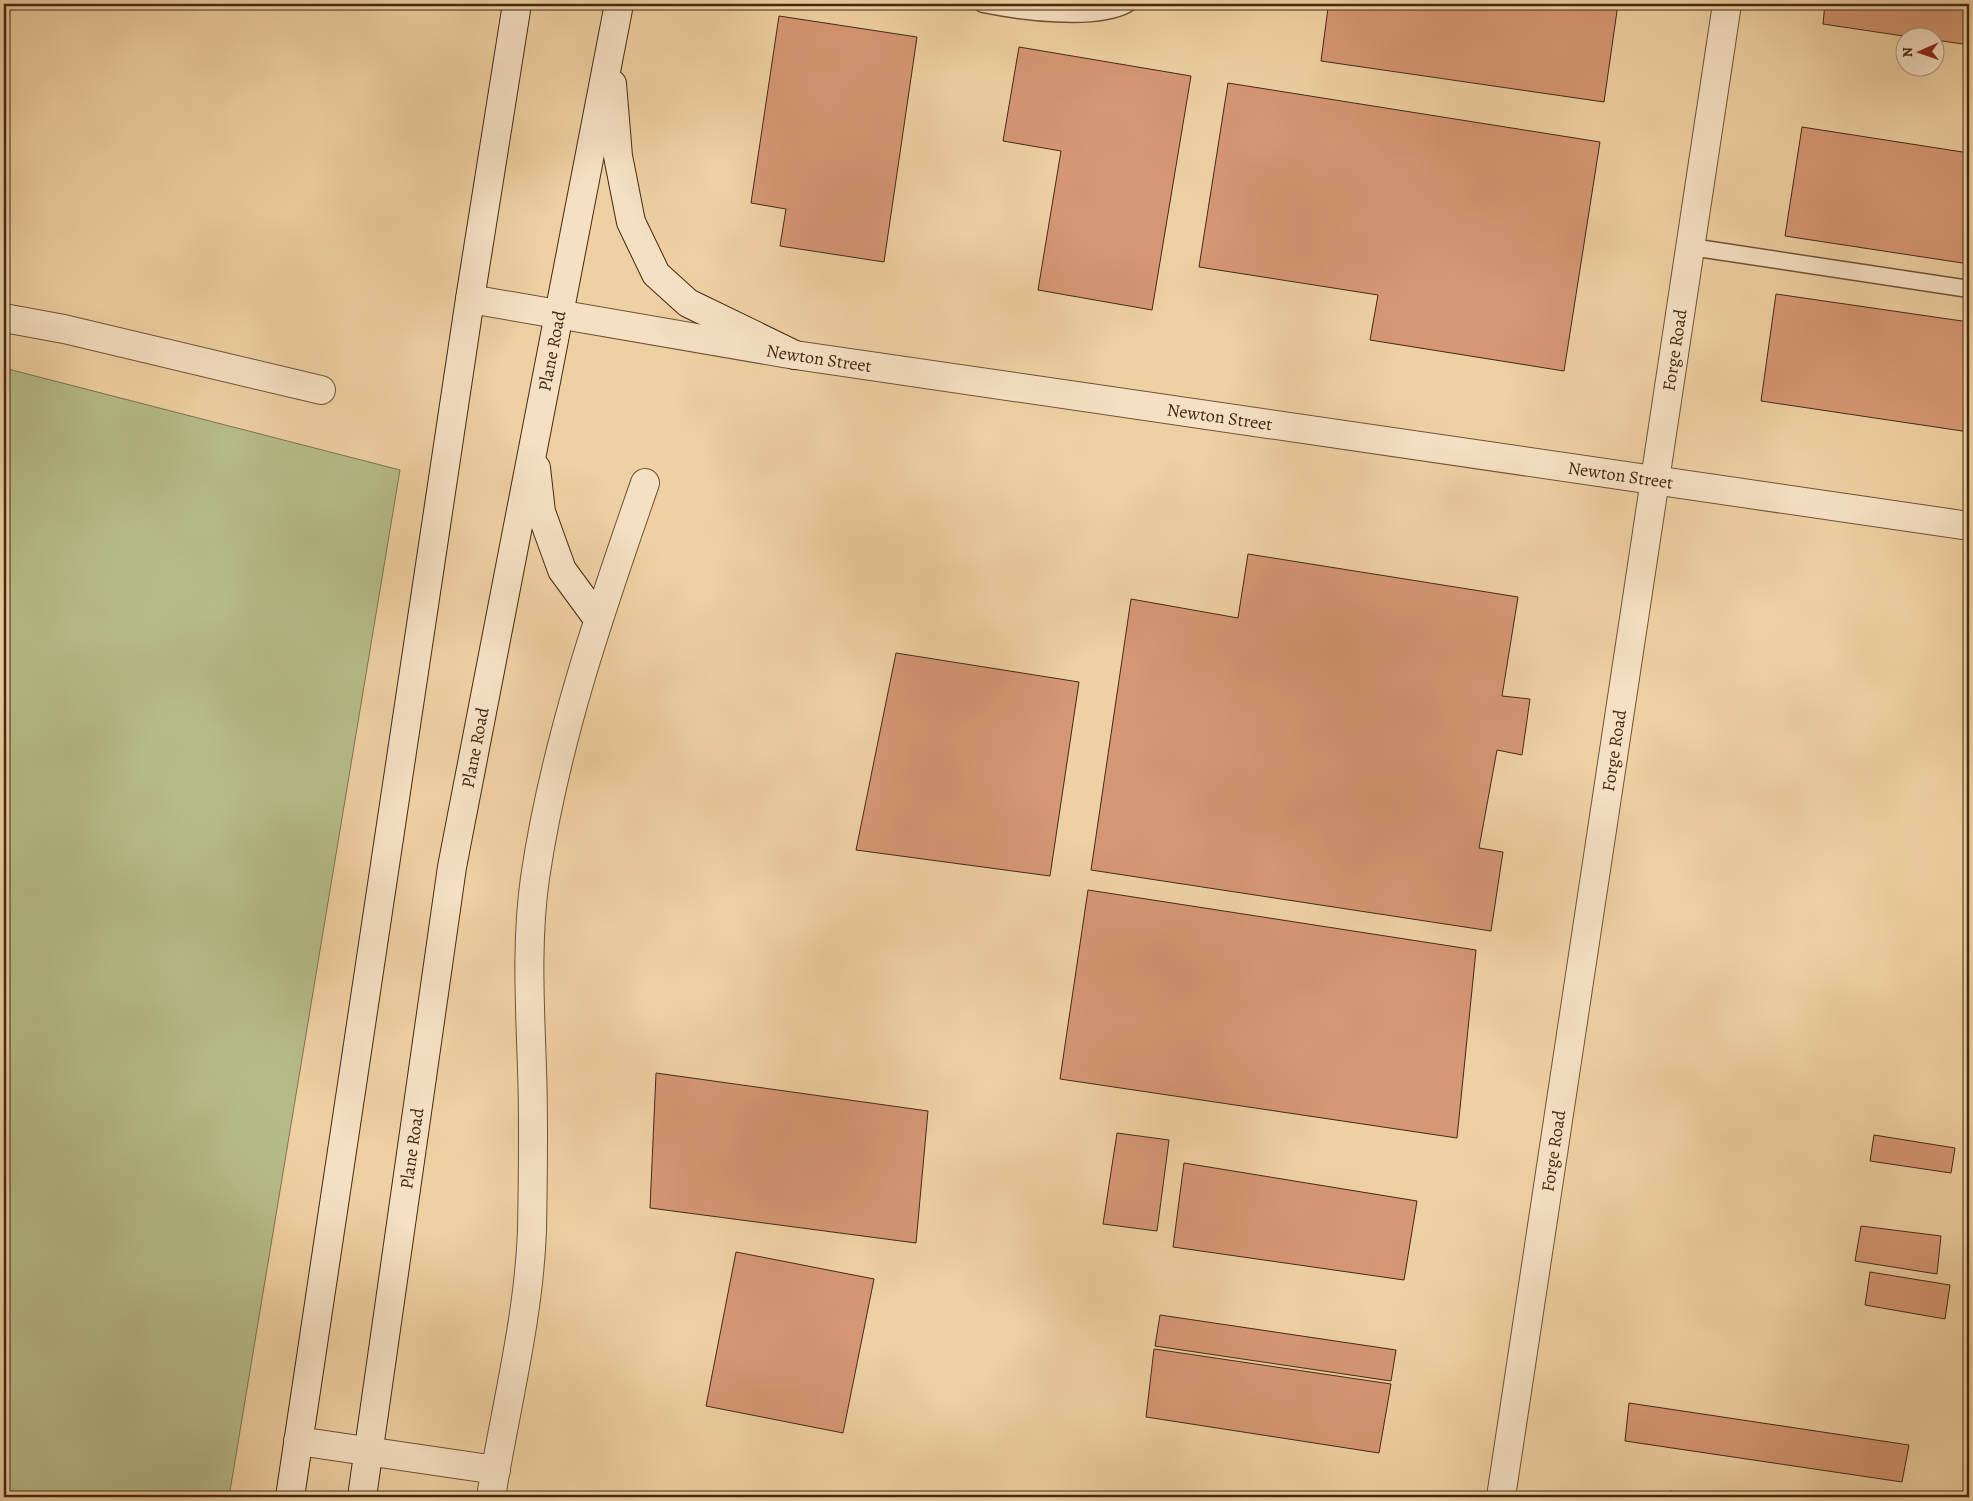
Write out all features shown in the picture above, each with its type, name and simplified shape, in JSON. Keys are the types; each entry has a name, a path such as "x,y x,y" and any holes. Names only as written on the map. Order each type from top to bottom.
{"street":[{"path":"290,1497 470,299 517,4"},
{"name":"Plane Road","path":"362,1497 452,867 534,432 618,4"},
{"name":"Forge Road","path":"1501,1497 1727,4"},
{"path":"610,47 618,156 631,222 656,274 688,303 795,355"},
{"name":"Newton Street","path":"470,299 795,355 1969,526"},
{"path":"4,318 64,329 321,390"},
{"path":"534,432 536,484 541,512 552,545 562,570 598,619"},
{"path":"491,1497 524,1309 532,1235 534,1126 529,962 534,880 553,775 598,619 644,483"},
{"path":"298,1441 496,1470"}],"lane":[{"path":"983,4 1016,11 1063,14 1105,11 1127,4"},
{"path":"1691,247 1969,289"}],"green space":[{"path":"4,368 400,470 229,1497 4,1497"}],"building":[{"path":"1300,4 1618,4 1604,102 1321,61 1328,8"},
{"path":"1825,4 1969,4 1969,45 1946,42 1946,28 1896,28 1896,35 1823,24"},
{"path":"779,16 917,37 884,262 780,246 786,209 751,203"},
{"path":"1019,47 1191,76 1152,310 1038,290 1061,151 1003,141"},
{"path":"1228,83 1600,142 1564,371 1370,340 1378,295 1199,267"},
{"path":"1802,127 1969,153 1969,264 1785,236"},
{"path":"1776,294 1969,322 1969,432 1761,401"},
{"path":"1248,554 1518,597 1502,696 1530,699 1522,755 1497,750 1479,848 1503,852 1491,931 1091,870 1131,599 1238,618"},
{"path":"896,653 1079,682 1050,876 856,850"},
{"path":"1088,890 1476,950 1457,1138 1060,1079"},
{"path":"656,1073 928,1111 916,1243 650,1208"},
{"path":"1117,1133 1169,1140 1157,1231 1103,1224"},
{"path":"1874,1135 1955,1148 1951,1173 1870,1161"},
{"path":"1184,1163 1417,1201 1404,1280 1173,1247"},
{"path":"1861,1226 1941,1236 1937,1274 1855,1261"},
{"path":"736,1252 874,1279 843,1433 706,1406"},
{"path":"1870,1272 1950,1285 1945,1319 1865,1305"},
{"path":"1160,1315 1396,1350 1391,1381 1155,1346"},
{"path":"1154,1349 1391,1384 1379,1453 1146,1417"},
{"path":"1629,1403 1909,1445 1902,1482 1625,1441"},
{"path":"1670,1491 1717,1497 1670,1497"}]}
